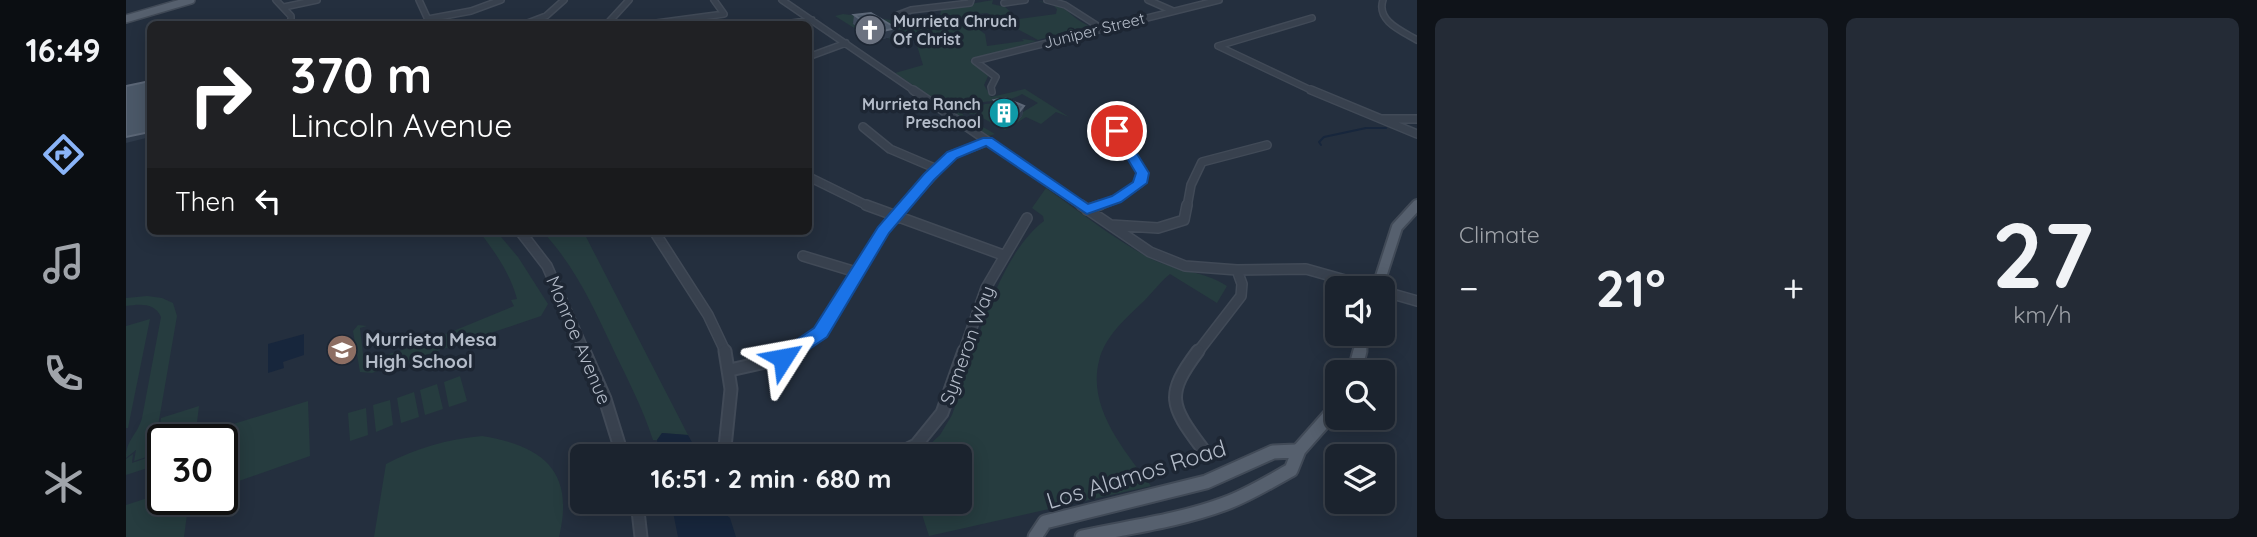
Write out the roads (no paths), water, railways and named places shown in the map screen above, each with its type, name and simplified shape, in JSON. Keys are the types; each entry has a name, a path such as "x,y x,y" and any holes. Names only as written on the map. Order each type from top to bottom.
{"main road":[{"path":"126,17 177,0"},
{"path":"126,17 191,0"},
{"path":"1381,276 1390,241 1399,221 1417,205"},
{"path":"1082,537 1224,503 1291,470 1295,451 1325,423"},
{"name":"Los Alamos Road","path":"1035,537 1045,522 1206,482 1273,452 1295,451"}],"street":[{"path":"276,0 291,16 291,21"},
{"path":"284,7 317,0"},
{"path":"419,0 429,21"},
{"path":"433,21 501,0"},
{"path":"534,21 546,16 564,0"},
{"path":"611,21 629,0"},
{"path":"675,21 724,15 725,12 714,0"},
{"path":"782,0 1150,253 1185,266 1237,270 1306,270 1328,276"},
{"path":"1004,3 1025,0"},
{"path":"1047,0 1072,6 1085,20 1101,28"},
{"path":"1148,0 1173,10"},
{"name":"Juniper Street","path":"992,92 990,87 996,77 975,61 1219,0"},
{"path":"1383,0 1381,6 1387,22 1417,40"},
{"path":"895,16 911,10 970,1"},
{"path":"1312,18 1220,44 1219,48 1417,134"},
{"path":"805,21 812,20"},
{"path":"812,55 846,43"},
{"path":"1382,120 1417,119"},
{"path":"863,127 890,149 937,169"},
{"path":"1087,210 1116,199 1140,183 1142,173 1117,131"},
{"path":"730,370 783,358 820,332 856,272 896,215 952,155 988,141"},
{"path":"1109,225 1174,226 1184,220 1191,185 1202,162 1267,145"},
{"path":"812,179 852,200 1003,255"},
{"name":"Symeron Way","path":"916,444 942,414 986,288 1027,218"},
{"name":"Monroe Avenue","path":"523,235 547,266 605,399 619,444"},
{"path":"656,235 664,253 717,334 730,370 725,444"},
{"path":"803,256 856,272"},
{"path":"1202,448 1184,424 1177,405 1176,382 1241,296 1242,284 1237,270"},
{"path":"1395,294 1417,301"},
{"path":"638,514 641,537"}],"water":[{"path":"304,334 304,355 283,362 284,368 268,373 268,344"},
{"path":"662,433 688,435 693,444 658,444 657,440"},
{"path":"673,514 725,514 730,518 736,537 678,537"}],"waterway":[{"path":"1321,145 1319,142 1324,137 1366,128 1386,128"}],"place":[{"name":"Murrieta Chruch Of Christ","path":"870,30"},
{"name":"Murrieta Ranch Preschool","path":"1004,113"},
{"name":"Murrieta Mesa High School","path":"342,350"}]}
